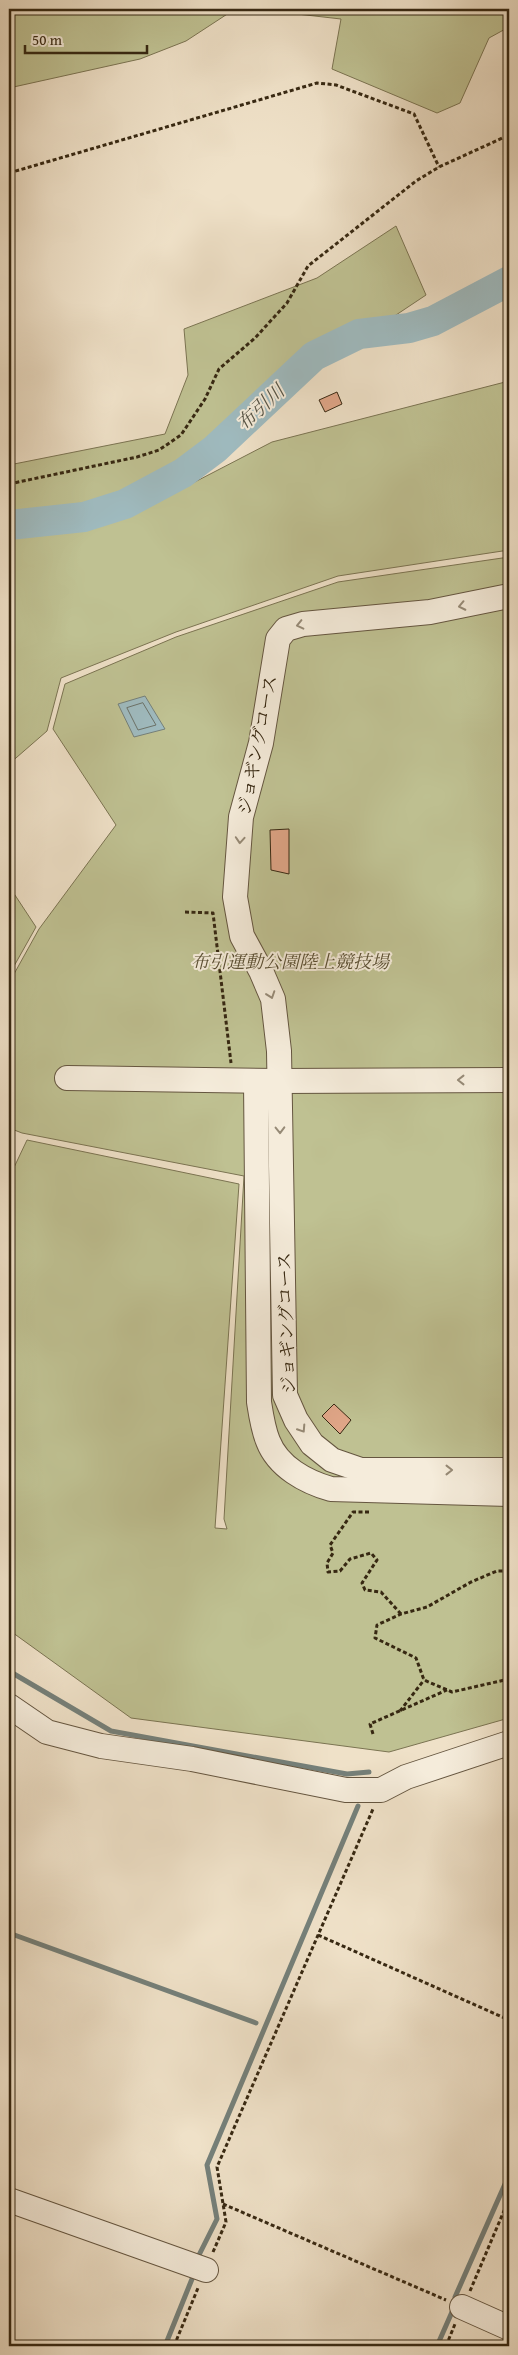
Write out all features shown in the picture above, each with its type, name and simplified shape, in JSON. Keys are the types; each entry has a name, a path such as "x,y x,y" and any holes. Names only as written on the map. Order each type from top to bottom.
{"street":[{"name":"ジョギングコース","path":"509,596 430,612 304,624 286,629 278,639 261,743 241,817 235,897 242,936 261,971 273,999 279,1051 285,1395 296,1420 312,1444 332,1460 361,1470 509,1470"},
{"path":"67,1078 244,1081 509,1080"},
{"path":"244,1081 259,1402 268,1442 284,1464 295,1473 308,1482 331,1490 509,1494"},
{"path":"9,1706 47,1732 101,1746 192,1759 346,1790 381,1790 406,1777 509,1743"},
{"path":"9,2200 206,2270"},
{"path":"462,2307 509,2328"}],"path":[{"path":"9,173 317,83 336,85 414,114 439,167"},
{"path":"9,484 137,457 159,450 181,436 204,399 219,369 255,338 287,303 308,266 416,180 439,167 509,135"},
{"path":"186,912 213,913 244,1081"},
{"path":"353,1512 330,1545 333,1552 327,1563 328,1572 340,1571 350,1558 371,1553 377,1560 362,1583 365,1590 381,1592 401,1614"},
{"path":"509,1571 497,1572 471,1582 427,1607 401,1614 377,1625 375,1638 416,1658 424,1680 452,1692 509,1679"},
{"path":"400,1711 424,1680"},
{"path":"372,1734 370,1724 448,1690"},
{"path":"174,2346 226,2222 217,2167 381,1790"},
{"path":"318,1936 509,2020"},
{"path":"446,2346 509,2200"},
{"path":"223,2204 462,2307"}],"green space":[{"path":"9,9 235,9 186,41 140,59 9,88"},
{"path":"253,9 509,9 509,27 489,38 460,103 437,113 332,69 341,19"},
{"path":"396,226 426,295 336,355 189,485 272,442 509,381 509,550 338,576 176,632 61,678 47,731 9,764 9,465 165,434 188,375 184,329 317,278"},
{"name":"布引運動公園陸上競技場","path":"509,557 509,1718 389,1752 131,1718 9,1630 9,1178 27,1140 239,1184 215,1528 227,1529 224,1519 244,1176 22,1133 9,1128 9,983 39,929 116,825 53,729 65,684 176,637 338,582"},
{"path":"9,886 36,927 9,975"}],"water":[{"path":"145,696 165,729 134,737 118,704"}],"building":[{"path":"337,392 342,404 325,412 319,400"},
{"path":"289,829 289,874 271,870 270,830"},
{"path":"334,1404 351,1420 340,1434 322,1416"}],"waterway":[{"name":"布引川","path":"9,525 84,517 125,504 183,473 215,449 314,356 359,334 409,328 433,321 509,281"},
{"path":"9,1671 111,1731 347,1774 369,1772"},
{"path":"198,2257 217,2219 207,2165 358,1806"},
{"path":"9,1933 256,2023"},
{"path":"455,2297 509,2175"},
{"path":"165,2346 192,2279"},
{"path":"437,2346 452,2312"}]}
